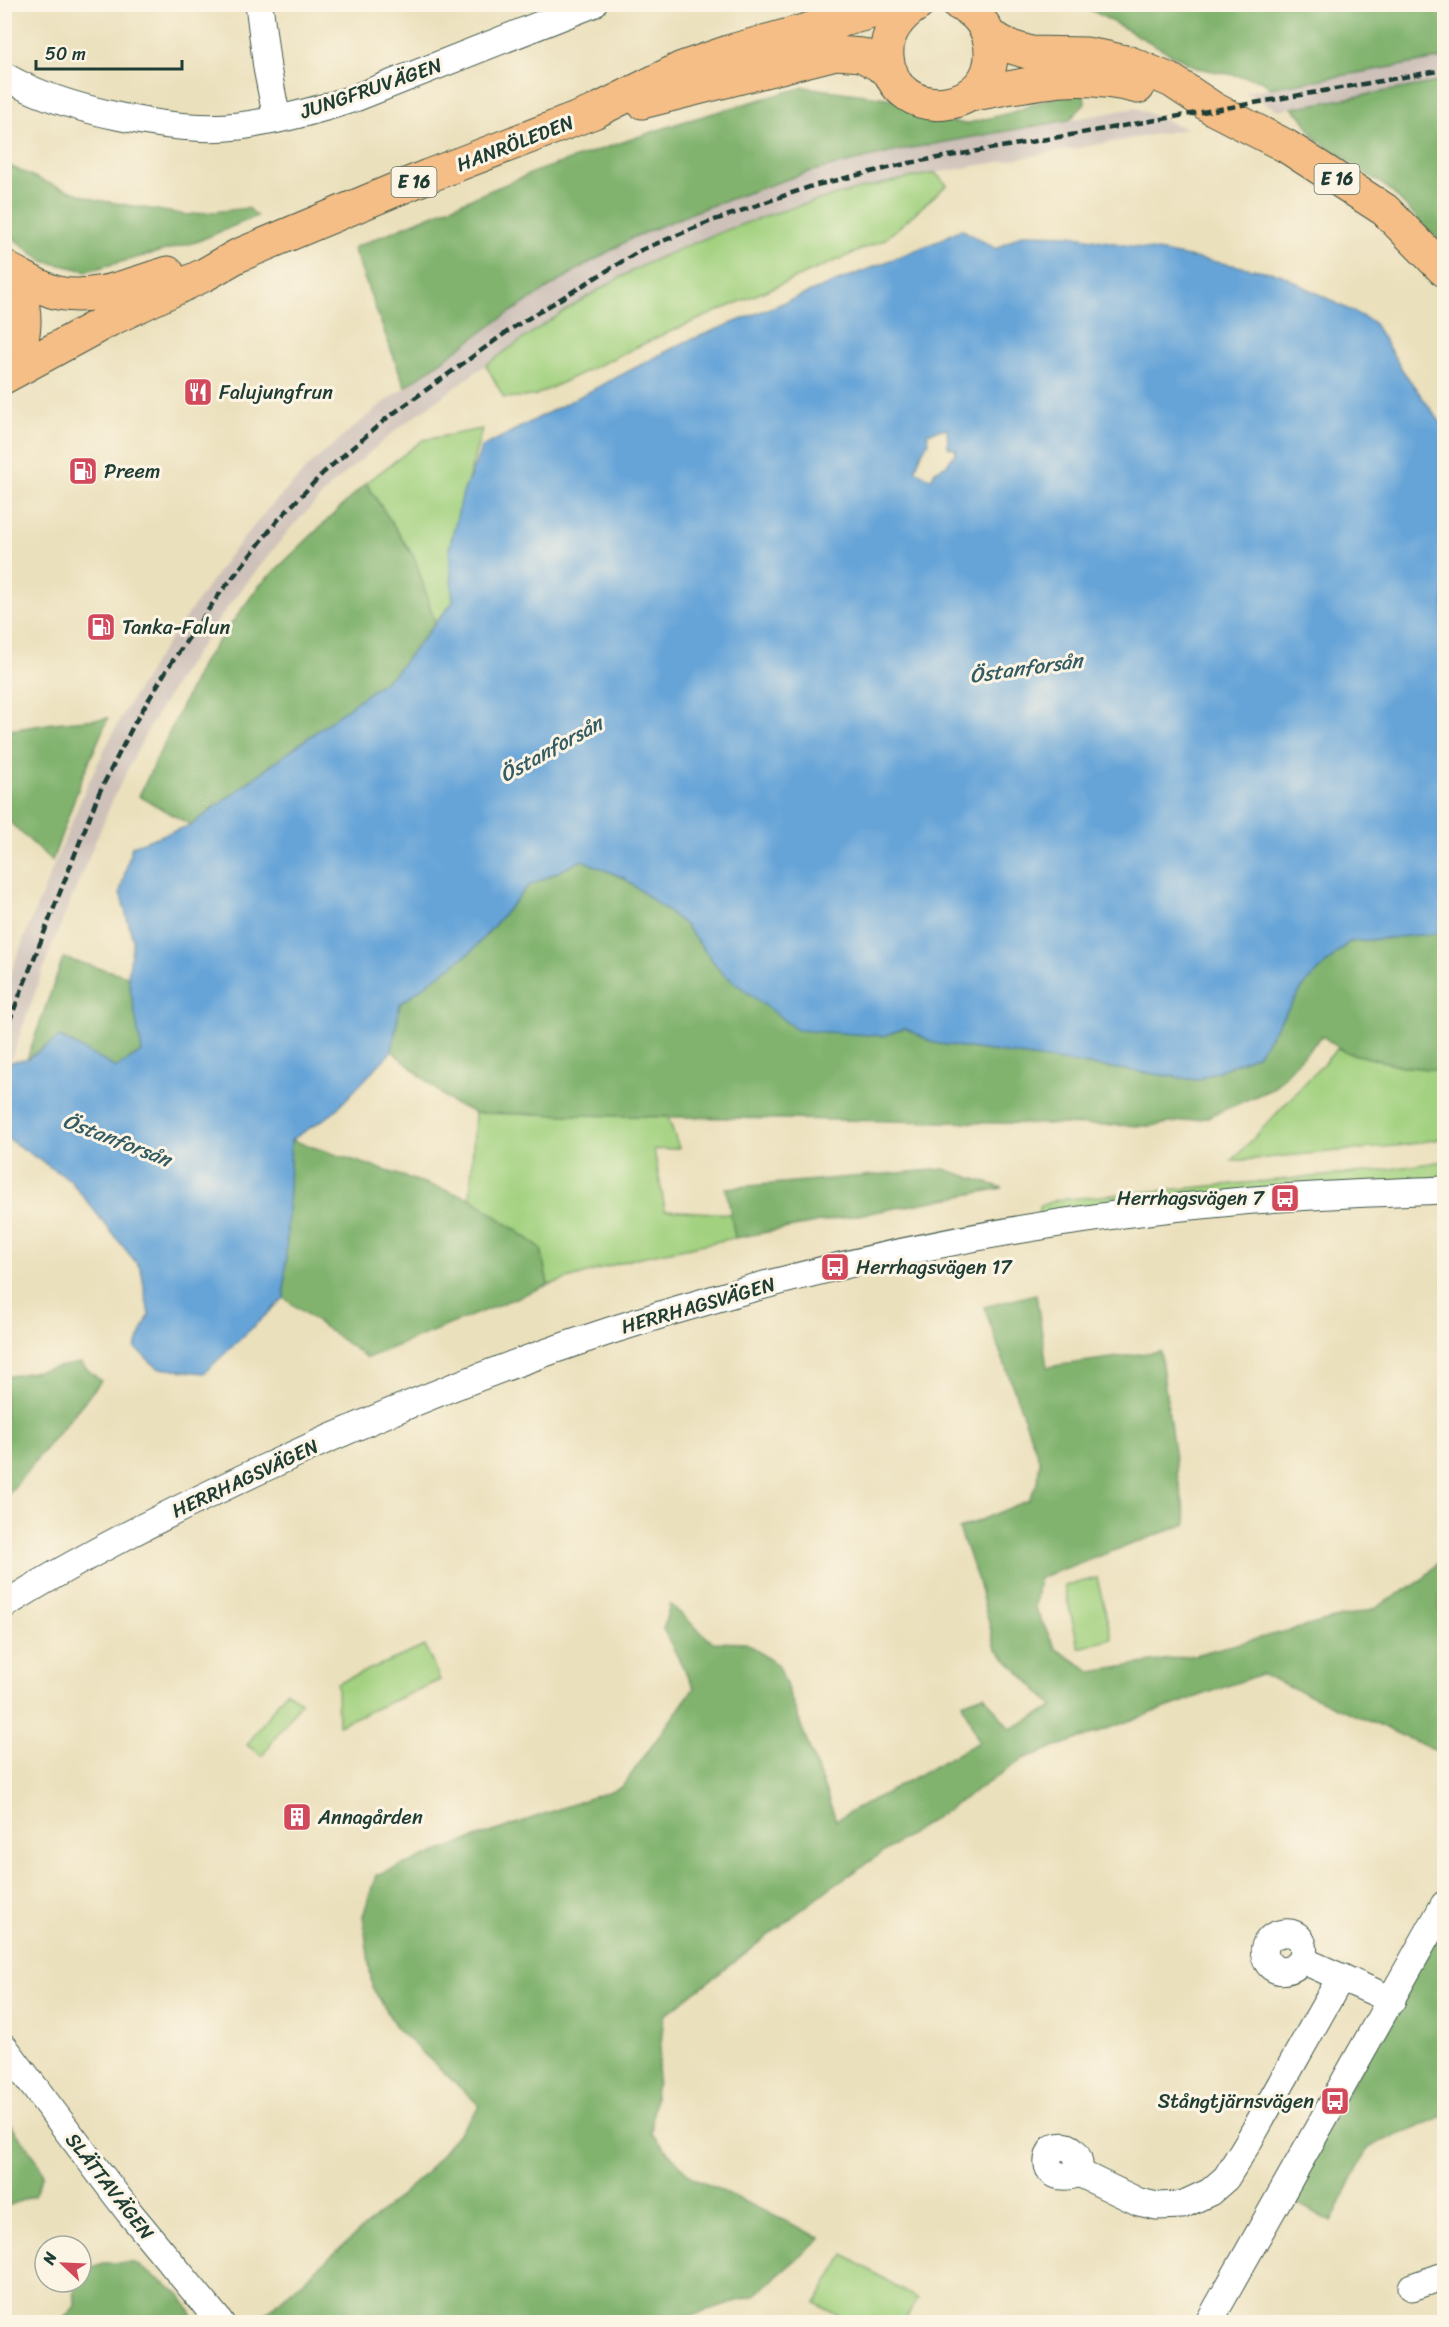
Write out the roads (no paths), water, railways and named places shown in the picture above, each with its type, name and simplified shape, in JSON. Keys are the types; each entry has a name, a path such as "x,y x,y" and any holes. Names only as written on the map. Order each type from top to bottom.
{"highway":[{"name":"HANRÖLEDEN","path":"918,4 899,19 890,35 887,54 891,72 904,91 924,102 948,104 969,95 1053,80 1097,79 1118,82 1214,109"},
{"name":"HANRÖLEDEN","path":"4,375 129,309 204,275 237,256 428,176 594,112 682,68 731,51 879,10 918,4"},
{"name":"HANRÖLEDEN","path":"969,95 980,85 988,69 991,50 977,16"},
{"name":"HANRÖLEDEN","path":"977,16 1011,47 1031,53 1086,54 1130,63 1172,81 1214,109 1286,146 1385,210 1444,270"},
{"name":"HANRÖLEDEN","path":"594,112 684,93 778,66 836,53 862,55 891,72"},
{"name":"HANRÖLEDEN","path":"6,267 46,289 57,293 82,295 237,256"},
{"path":"4,375 19,350 24,322 21,294 6,267"}],"street":[{"path":"260,4 267,68 277,119"},
{"name":"JUNGFRUVÄGEN","path":"4,76 57,100 103,114 161,123 238,127 323,109 355,98 592,4"},
{"name":"HERRHAGSVÄGEN","path":"4,1605 49,1577 190,1502 377,1416 461,1382 565,1346 754,1288 934,1245 1132,1213 1233,1201 1444,1190"},
{"path":"1209,2322 1444,1905"},
{"path":"1302,1960 1392,2000"},
{"path":"1079,2173 1138,2202 1156,2206 1182,2205 1210,2192 1226,2178 1247,2144 1341,1977"},
{"name":"SLÄTTAVÄGEN","path":"4,2047 129,2212 220,2322"},
{"path":"1412,2287 1444,2276"}],"water":[{"name":"Östanforsån","path":"961,229 996,249 1022,234 1071,235 1280,274 1373,322 1403,371 1444,427 1444,930 1439,933 1349,942 1306,983 1257,1055 1197,1080 934,1043 905,1028 883,1036 797,1030 722,973 684,924 624,878 582,860 527,887 472,951 400,1004 392,1051 332,1114 291,1140 284,1298 204,1373 158,1368 135,1348 149,1315 141,1269 70,1180 5,1137 5,1063 27,1059 60,1037 116,1068 142,1052 128,976 133,940 120,892 132,846 191,825 395,673 453,602 449,549 463,493 482,447 685,342 936,242","holes":["947,428 948,447 957,450 947,465 935,471 931,479 915,470 929,442 927,433"]}],"railway":[{"path":"4,1035 99,793 134,724 169,666 218,596 278,520 323,473 387,418 511,329 641,250 709,222 812,186 909,163 1444,70"}],"place":[{"name":"Falujungfrun","path":"198,392"},
{"name":"Preem","path":"83,471"},
{"name":"Tanka-Falun","path":"101,627"},
{"name":"Herrhagsvägen 7","path":"1285,1198"},
{"name":"Herrhagsvägen 17","path":"835,1267"},
{"name":"Annagården","path":"297,1817"},
{"name":"Stångtjärnsvägen","path":"1335,2101"}]}
